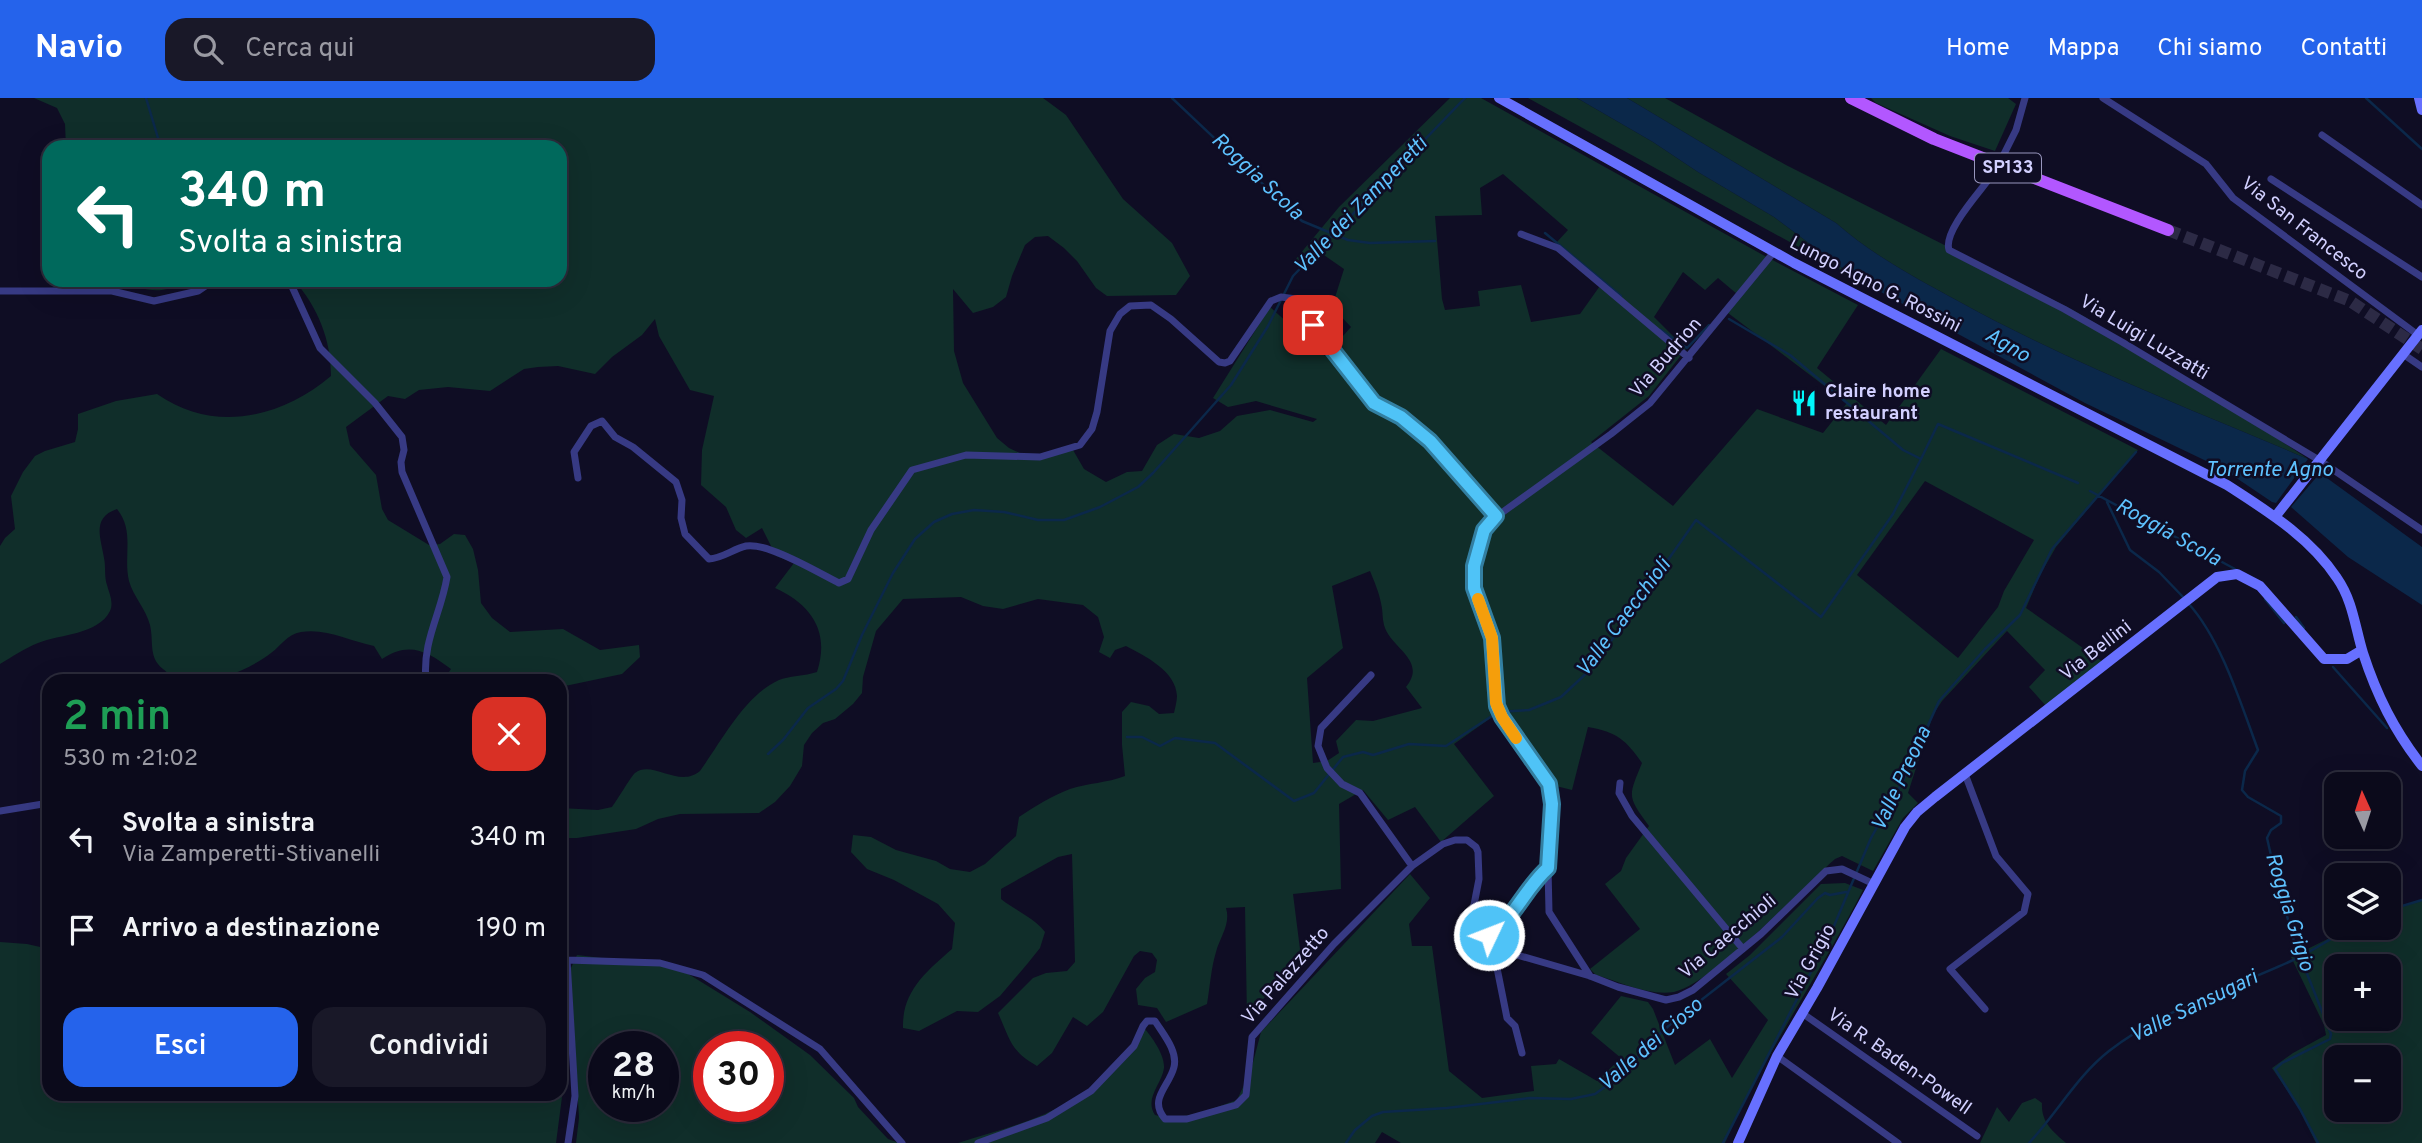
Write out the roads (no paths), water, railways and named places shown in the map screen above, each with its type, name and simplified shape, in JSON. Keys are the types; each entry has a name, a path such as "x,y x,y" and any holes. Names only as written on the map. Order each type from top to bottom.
{"main road":[{"name":"Lungo Agno G. Rossini","path":"1499,98 1774,252 2278,512 2339,579 2353,607 2362,650 2379,699 2402,740 2422,766"},
{"name":"SP133","path":"1852,98 1934,139 2168,230"},
{"path":"2419,98 2422,110"},
{"path":"2278,512 2420,333"},
{"name":"Via Bellini","path":"1874,884 1905,827 1917,812 2217,577 2237,575 2260,586 2323,659 2347,659 2362,650"},
{"name":"Via Grigio","path":"1738,1143 1777,1056 1874,884"}],"street":[{"name":"Via Luigi Luzzatti","path":"2025,98 2016,130 2003,156 1951,231 1947,244 1949,250 2064,309 2319,460 2422,530"},
{"name":"Via San Francesco","path":"2103,98 2206,164 2233,198 2420,333"},
{"path":"2322,135 2422,205"},
{"path":"2271,178 2422,277"},
{"path":"1521,234 1558,248 1689,358"},
{"name":"Via Budrion","path":"1496,516 1650,403 1774,252"},
{"path":"0,291 112,291 154,301 198,291 204,287"},
{"path":"292,287 320,348 375,403 402,437 402,472 447,577 430,634 424,661 425,674"},
{"path":"578,478 574,452 591,426 602,421 615,437 633,447 676,482 682,500 681,518 685,534 709,559 748,545 757,546 839,583 844,582 872,530 912,470 966,455 1040,457 1080,445 1092,429 1110,331 1120,314 1130,306 1151,305 1171,319 1219,362 1225,363 1230,360 1271,302 1281,297 1290,297 1301,305 1336,357 1374,403 1401,417 1430,441 1496,516 1484,530 1474,566 1474,588 1492,638 1497,706 1549,784 1552,814 1548,868 1549,912 1590,976"},
{"path":"2406,351 2422,367"},
{"path":"1371,675 1321,728 1318,746 1327,768 1335,777 1360,793 1412,866 1443,844 1455,840 1467,840 1476,846 1479,862 1473,910 1478,927 1493,948 1507,1017 1515,1026 1522,1053"},
{"path":"1965,774 1996,856 2028,894 2024,912 1950,969 1985,1009"},
{"path":"1620,783 1619,793 1632,816 1743,949"},
{"path":"0,811 42,804"},
{"name":"Via Palazzetto","path":"978,1143 1047,1118 1091,1091 1134,1046 1147,1021 1155,1021 1173,1050 1175,1066 1158,1099 1159,1112 1165,1119 1186,1119 1236,1105 1245,1095 1252,1037 1334,944 1412,866"},
{"path":"1485,938 1502,927 1536,879 1548,868"},
{"name":"Via Caecchioli","path":"1493,948 1666,1000 1693,990 1743,949 1826,871 1842,869 1874,884"},
{"path":"567,959 660,963 703,975 820,1049 902,1143"},
{"path":"567,1005 575,1096 568,1143"},
{"name":"Via R. Baden-Powell","path":"1802,1013 1978,1136"},
{"path":"1777,1056 1898,1143"}],"water":[{"name":"Torrente Agno","path":"1577,98 1627,98 1836,223 1864,245 1926,284 2000,324 2131,384 2308,459 2276,503 2272,502 2223,469 2085,403 1857,279 1774,217"},
{"path":"2320,473 2422,547 2422,605 2348,557 2291,507"}],"waterway":[{"path":"146,98 160,140"},
{"name":"Roggia Scola","path":"1172,98 1302,221 1348,240 1370,243 1435,241"},
{"name":"Valle dei Zamperetti","path":"768,754 783,740 808,708 843,681 893,573 915,539 934,522 952,514 974,510 1004,512 1038,520 1064,520 1100,507 1138,487 1153,473 1231,385 1268,326 1293,276 1465,98"},
{"path":"2366,98 2422,149"},
{"name":"Roggia Scola","path":"1545,233 1621,296"},
{"name":"Roggia Scola","path":"1729,319 1790,355 1903,450 1921,459 1938,424 2078,483"},
{"name":"Roggia Scola","path":"1661,330 1687,348 1709,325"},
{"name":"Valle Preona","path":"1723,1143 1831,933 1871,838 1903,781 1939,701 1985,649 2020,615 2052,549 2136,452"},
{"name":"Valle Caecchioli","path":"1127,737 1142,737 1160,746 1175,738 1215,743 1294,801 1314,793 1343,757 1363,752 1373,755 1409,744 1446,746 1498,712 1529,710 1561,697 1592,668 1696,520 1821,617 1893,514 1921,459"},
{"name":"Roggia Scola","path":"2090,491 2235,569"},
{"name":"Roggia Grigio","path":"2107,502 2130,550 2159,572 2184,598"},
{"name":"Roggia Scola","path":"2265,599 2284,623"},
{"name":"Roggia Grigio","path":"2188,603 2220,653 2258,750 2245,771 2242,790 2248,797 2281,816 2281,823 2271,830 2267,838 2275,873 2294,941 2331,1034 2330,1039 2275,1069 2318,1143"},
{"name":"Roggia Scola","path":"2296,617 2304,628"},
{"name":"Roggia Scola","path":"2333,667 2387,728"},
{"name":"Valle dei Cioso","path":"1346,1143 1355,1130 1372,1116 1383,1112 1530,1098 1571,1099 1595,1094 1623,1074 1673,1022 1782,937 1818,898 1825,893 1830,895 1846,892"},
{"name":"Valle Sansugari","path":"2401,906 2422,900"},
{"name":"Valle Sansugari","path":"2029,1143 2087,1072 2129,1037 2173,1012 2299,957 2329,940"}],"tunnel":[{"path":"2168,230 2350,301 2422,349"}],"place":[{"name":"Claire home restaurant","path":"1804,403"}],"water label":[{"name":"Agno","path":"2007,346"}]}
